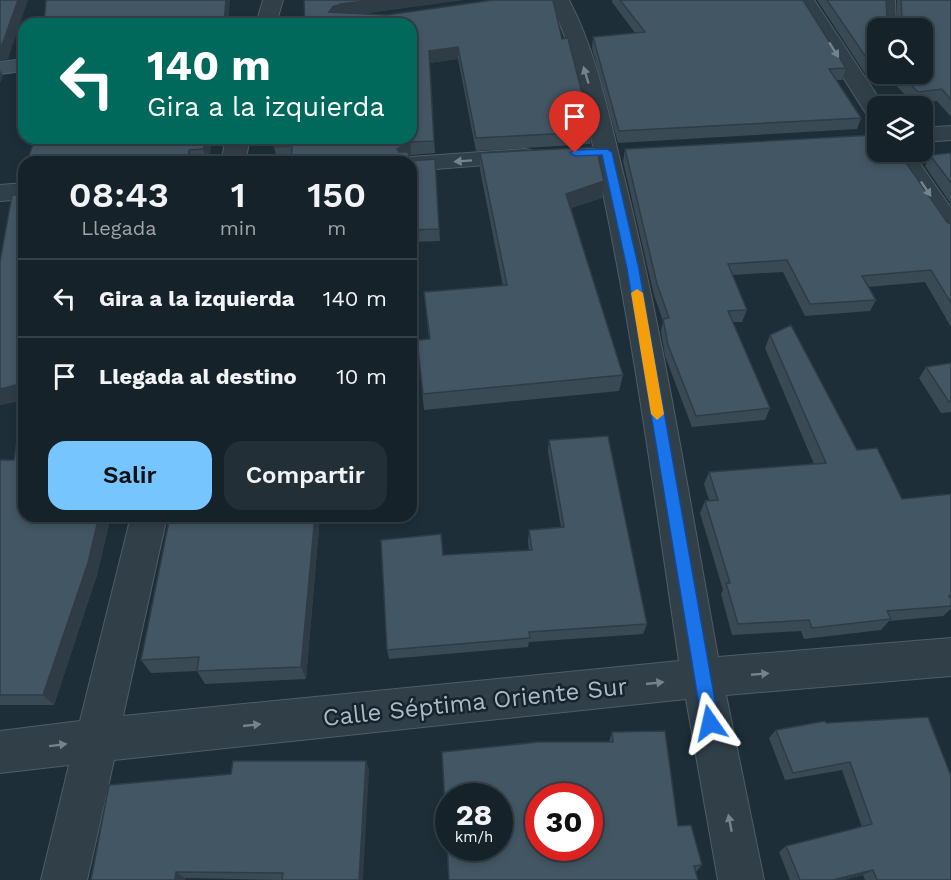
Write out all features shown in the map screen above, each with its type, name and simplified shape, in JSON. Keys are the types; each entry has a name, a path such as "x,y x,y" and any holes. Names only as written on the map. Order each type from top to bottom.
{"main road":[{"path":"0,68 18,66"}],"street":[{"path":"268,18 273,0"},
{"path":"559,0 578,48 607,152 633,269 702,678 741,880"},
{"path":"804,0 867,99"},
{"path":"933,134 951,133"},
{"path":"417,164 551,155"},
{"path":"907,162 951,227"},
{"path":"0,193 18,192"},
{"path":"64,880 99,740 148,522"},
{"name":"Calle Séptima Oriente Sur","path":"0,752 702,678 951,657"}],"lane":[{"path":"889,0 890,18"}],"building":[{"path":"0,0 18,0 2,45 0,45"},
{"path":"46,0 226,0 224,18 44,18"},
{"path":"304,0 373,0 341,4 333,7 329,12 387,15 493,0 553,0 562,39 568,38 592,132 476,138 458,47 429,51 434,141 417,142 417,18 305,18"},
{"path":"620,0 803,0 846,68 829,69 861,118 619,131 593,37 645,32"},
{"path":"827,0 886,0 887,18 867,18 867,59"},
{"path":"901,0 951,0 951,100 942,89 918,92 910,84 933,84 933,18 902,18"},
{"path":"867,135 867,162 905,162 947,222 951,224 951,303 931,270 862,276 876,300 810,304 787,260 728,264 747,310 728,311 770,408 696,416 668,345 663,319 669,318 657,284 625,149"},
{"path":"33,144 204,144 203,149 189,150 188,156 29,156"},
{"path":"274,144 406,144 397,149 399,152 408,152 409,156 291,156 292,146 274,147"},
{"path":"596,147 604,181 566,194 623,375 423,394 417,340 430,339 424,292 507,285 480,153"},
{"path":"951,153 951,183 933,159 933,155"},
{"path":"435,159 439,229 417,230 417,160"},
{"path":"18,189 18,384 0,389 0,262 12,195 16,195"},
{"path":"791,325 857,450 877,448 902,499 951,494 951,596 949,596 951,606 887,611 891,619 812,628 809,620 738,624 726,583 730,583 705,501 718,500 709,472 826,463 770,335"},
{"path":"951,363 951,401 949,402 926,367"},
{"path":"18,433 18,522 98,522 88,563 43,695 0,695 0,460 14,460"},
{"path":"608,436 647,624 529,632 530,638 387,650 381,540 441,534 443,555 532,550 529,530 564,527 549,440"},
{"path":"169,522 314,522 301,667 197,671 199,657 141,660"},
{"path":"928,717 951,776 951,880 877,880 873,870 833,880 800,880 786,846 872,824 850,762 793,773 776,730 825,721 826,723"},
{"path":"665,731 678,826 691,825 702,865 694,866 698,880 449,880 448,861 513,861 513,783 444,783 442,752 538,742 613,742 612,732"},
{"path":"233,761 366,761 359,880 282,880 283,873 176,872 175,880 91,880 109,785 231,774"}],"slow traffic":[{"path":"637,293 657,414"}],"route":[{"path":"575,153 607,152 633,269 710,723"}]}
